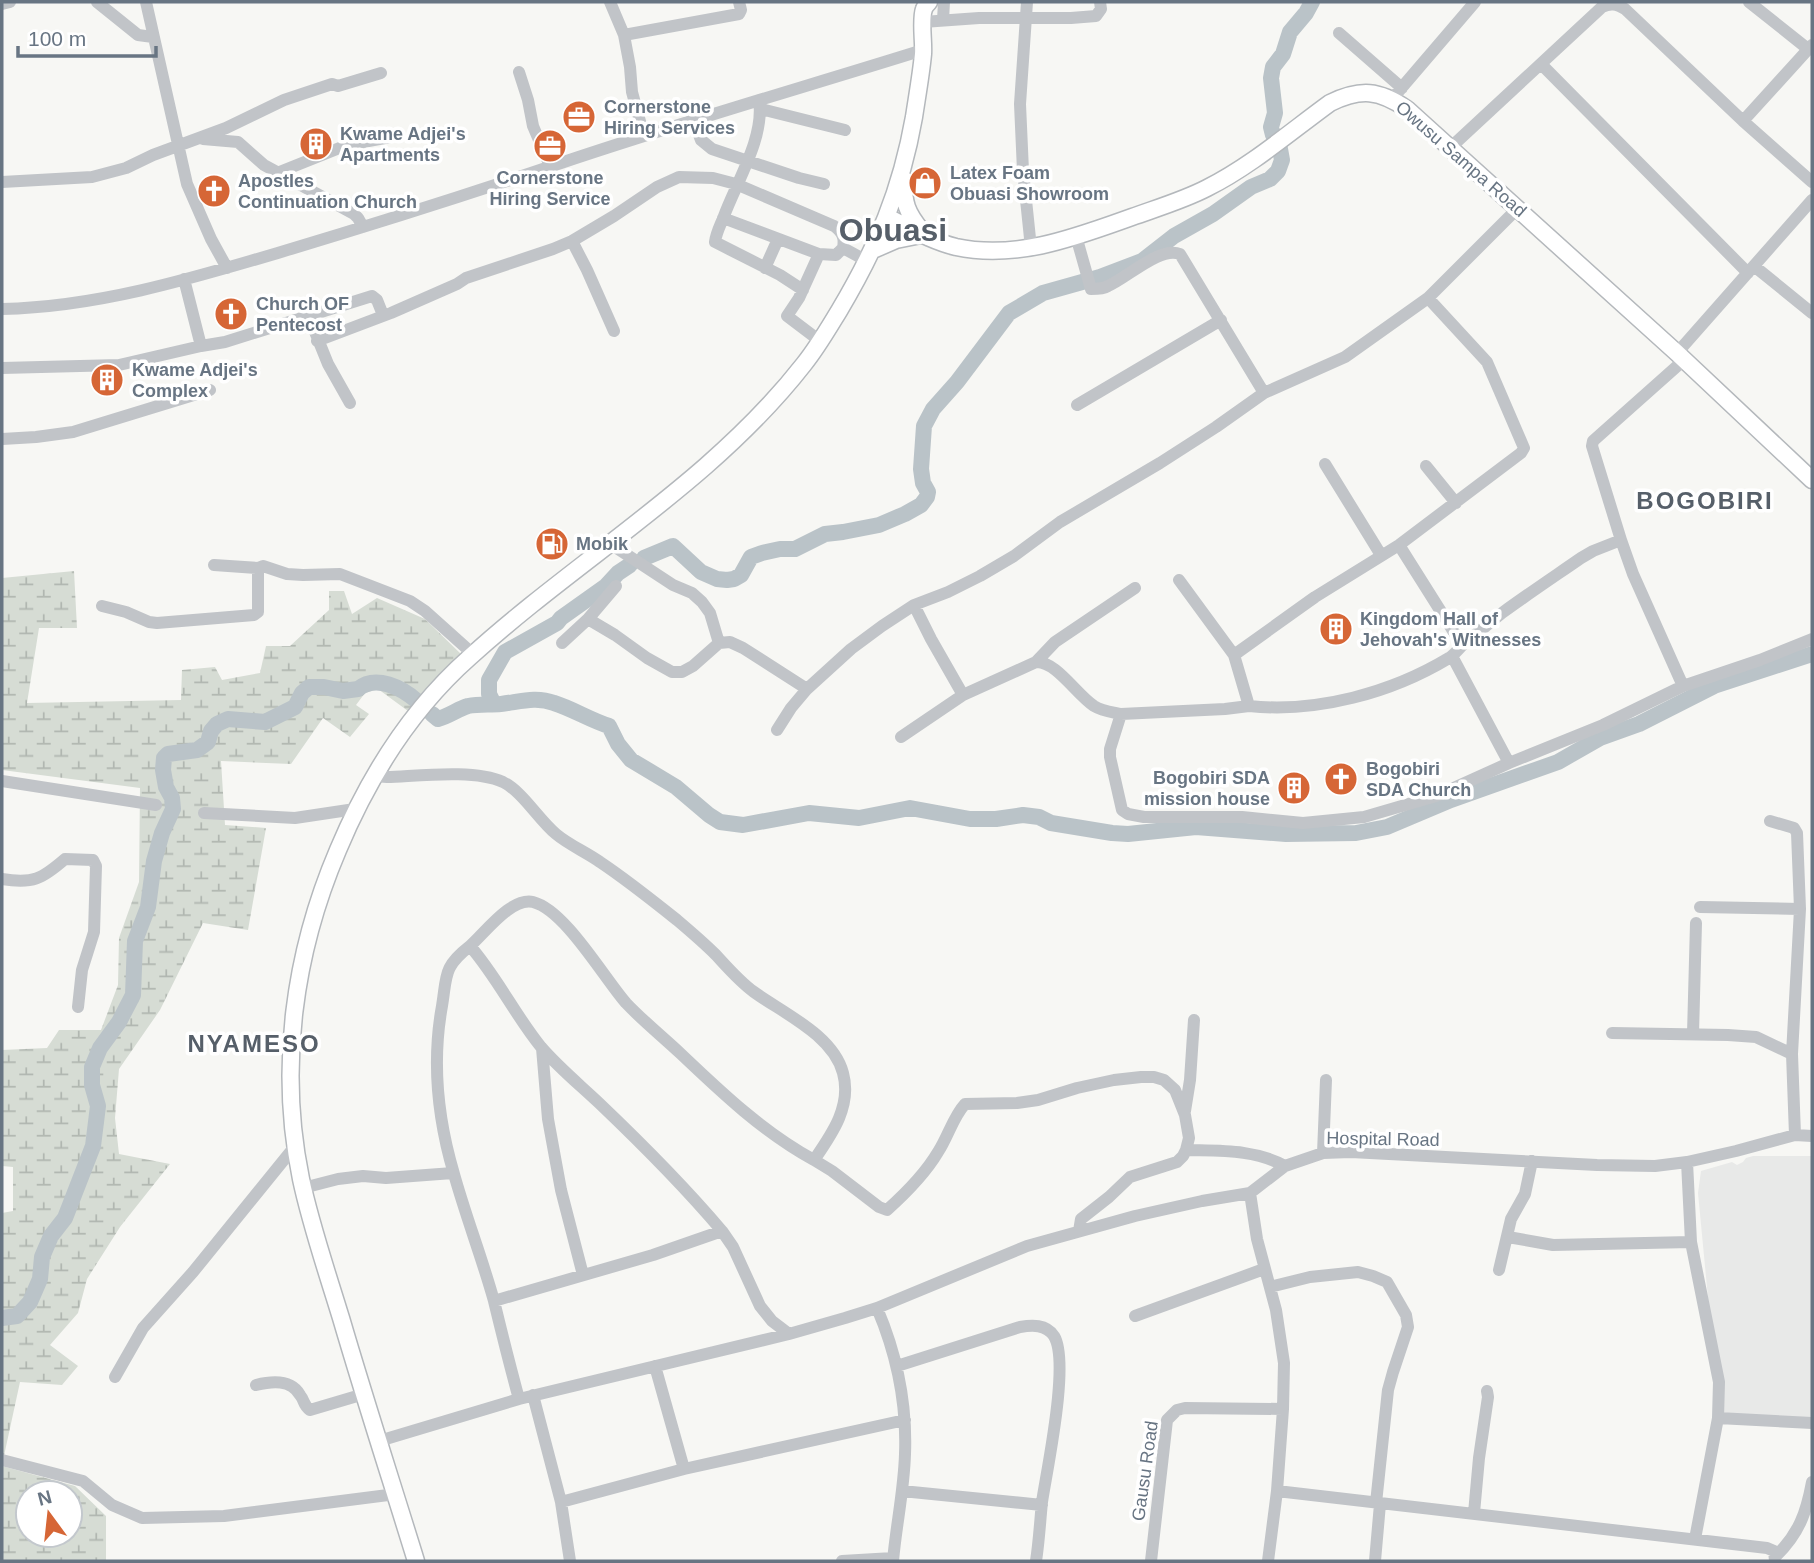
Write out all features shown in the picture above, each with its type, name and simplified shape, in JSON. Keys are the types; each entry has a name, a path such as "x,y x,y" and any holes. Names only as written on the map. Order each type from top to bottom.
{"main road":[{"path":"416,1561 303,1188 296,1145 291,1054 297,987 312,922 355,809 374,775 419,709 473,654 539,598 673,494 738,437 807,361 870,256 903,170 914,117 923,50 924,8"},
{"name":"Owusu Sampa Road","path":"887,217 924,236 955,247 982,250 1031,248 1076,236 1207,189 1330,103 1346,95 1397,93 1407,109 1681,356 1812,480"},
{"path":"870,256 896,240 924,236 907,211 903,170"}],"street":[{"path":"2,4 10,2"},
{"path":"97,2 138,35 153,37"},
{"path":"146,2 190,193 227,268"},
{"path":"610,2 624,35 632,92 644,136"},
{"path":"624,35 738,14 741,10 739,2"},
{"path":"943,20 944,2"},
{"path":"1027,2 1020,104 1023,171 1031,248"},
{"path":"924,8 943,20 1071,18 1096,16 1101,9 1100,2"},
{"path":"1339,33 1397,93 1475,2"},
{"path":"1744,121 1810,47 1749,2"},
{"path":"1450,148 1602,7 1617,5 1625,9 1812,181"},
{"path":"2,309 80,303 227,268 693,120 760,104 923,50"},
{"path":"1542,65 1751,270 1812,313"},
{"path":"519,72 533,126 550,166"},
{"path":"2,182 92,177 126,168 245,120 284,100 332,84 338,86 381,73"},
{"path":"760,104 845,130"},
{"path":"760,104 756,138 715,242 803,290"},
{"path":"693,120 701,140 712,149 824,184"},
{"path":"277,173 347,145 390,136"},
{"path":"199,139 238,142 264,165 348,211 358,218 363,227"},
{"path":"317,341 441,291 471,275 553,250 614,216 657,187 679,177 713,178 736,184 834,226 842,233 844,248 836,255 819,254 723,218"},
{"path":"1683,686 1633,574 1595,459 1593,441 1681,356 1812,200"},
{"path":"777,730 807,689 851,649 914,605 948,592 1014,556 1060,522 1160,463 1264,393 1345,357 1428,298 1518,208"},
{"path":"1076,236 1091,289 1105,288 1142,265 1173,251 1180,254 1264,393"},
{"path":"765,268 778,239"},
{"path":"572,241 614,331"},
{"path":"844,248 870,256"},
{"path":"819,254 788,316 820,341"},
{"path":"184,279 201,346"},
{"path":"2,368 119,365 225,342 372,296 377,300 383,315"},
{"path":"1234,655 1315,597 1399,545 1521,453 1524,448 1487,362 1428,298"},
{"path":"309,317 317,341 350,404"},
{"path":"1077,405 1222,320"},
{"path":"2,439 80,430 211,390"},
{"path":"1325,464 1381,555"},
{"path":"1426,467 1456,503"},
{"path":"901,737 963,695 1035,662 1044,661 1096,707 1121,714 1249,706 1300,706 1385,688 1452,656 1504,612 1581,558 1621,540"},
{"path":"609,543 673,585 692,593 702,602 710,613 719,643"},
{"path":"1399,545 1462,645"},
{"path":"214,565 262,566 303,575 337,574 410,601 473,654"},
{"path":"102,606 157,623 254,615 258,612 258,568"},
{"path":"1179,580 1234,655 1249,706"},
{"path":"562,643 588,619 616,586"},
{"path":"1035,662 1055,642 1135,588"},
{"path":"914,605 963,695"},
{"path":"588,619 672,673 682,672 693,666 719,643 730,642 807,689"},
{"path":"1121,714 1110,757 1119,805 1128,814 1144,817 1242,817 1303,823 1364,817 1436,796 1509,763 1603,726 1683,686 1812,639"},
{"path":"1452,656 1509,763"},
{"path":"374,775 467,776 489,778 504,783 558,836 647,895 686,927 753,991 815,1034 835,1055 843,1073 845,1094 844,1108 839,1119 814,1160"},
{"path":"2,781 156,805"},
{"path":"204,813 295,818 355,809"},
{"path":"1770,821 1794,828 1797,833 1800,909 1792,1054 1795,1135"},
{"path":"2,879 29,881 50,872 65,859 93,860 96,866 94,932 82,970 79,1007"},
{"path":"519,1399 494,1301 453,1173 439,1095 436,1052 447,973 452,962 506,911 519,903 532,902 556,917 626,1003 717,1088 773,1135 832,1171 879,1207 887,1210 928,1167 965,1104 1028,1102 1128,1077 1154,1077 1164,1080 1175,1090 1185,1115 1189,1138 1186,1150 1177,1161 1130,1177 1109,1198 1084,1215 1079,1231"},
{"path":"1700,907 1800,909"},
{"path":"1693,1034 1696,923"},
{"path":"470,946 486,965 542,1048 666,1168 722,1231 733,1247 760,1306 772,1321 789,1334"},
{"path":"1185,1115 1194,1020"},
{"path":"1612,1033 1756,1037 1792,1054"},
{"path":"542,1048 550,1131 561,1190 583,1275"},
{"path":"1323,1153 1326,1080"},
{"name":"Hospital Road","path":"1250,1193 1285,1166 1323,1153 1655,1166 1736,1152 1795,1135 1812,1136"},
{"path":"116,1377 144,1328 194,1272 296,1145"},
{"path":"1186,1150 1247,1153 1263,1156 1285,1166"},
{"path":"1499,1270 1511,1219 1525,1194 1532,1161"},
{"path":"1687,1162 1691,1242 1707,1330 1720,1382 1718,1418 1695,1539"},
{"path":"303,1188 363,1176 386,1178 453,1173"},
{"path":"379,1441 533,1395 789,1334 877,1308 1016,1250 1079,1231 1202,1201 1250,1193 1257,1239 1276,1310 1284,1363 1277,1491 1268,1561"},
{"path":"494,1301 653,1255 722,1231"},
{"path":"1508,1237 1553,1245 1691,1242"},
{"path":"1135,1316 1264,1269"},
{"path":"1270,1287 1310,1277 1358,1272 1387,1282 1406,1315 1408,1327 1388,1390 1375,1561"},
{"path":"842,1561 893,1560 902,1491 905,1420 897,1366 877,1308"},
{"path":"897,1366 1020,1327 1046,1328 1053,1335 1058,1345 1056,1420 1036,1561"},
{"path":"655,1367 684,1469"},
{"path":"256,1385 270,1381 290,1384 310,1410 364,1395"},
{"path":"1474,1513 1487,1391"},
{"path":"533,1395 561,1502 570,1561"},
{"name":"Gausu Road","path":"1151,1561 1167,1420 1171,1415 1185,1408 1283,1409"},
{"path":"1718,1418 1812,1423"},
{"path":"561,1502 684,1469 905,1420"},
{"path":"2,1460 83,1482 112,1505 142,1518 224,1516 396,1494"},
{"path":"1775,1559 1796,1532 1807,1508 1812,1482"},
{"path":"902,1491 1042,1505"},
{"path":"1277,1491 1767,1548 1774,1551 1775,1559"}],"shaded area":[{"path":"1753,1156 1812,1156 1812,1421 1723,1416 1698,1193 1701,1171 1732,1162 1737,1165"}],"green space":[{"path":"74,571 77,628 39,628 27,703 181,700 182,670 215,667 222,680 260,673 266,646 290,646 329,610 329,591 344,591 352,614 377,598 425,619 462,655 408,711 378,689 365,693 356,705 369,714 350,737 323,718 291,764 221,761 225,825 266,828 248,930 203,923 160,1010 119,1069 115,1118 119,1154 170,1164 120,1227 87,1279 78,1313 50,1345 78,1366 62,1385 20,1382 2,1465 2,1213 13,1211 13,1167 2,1166 2,1050 47,1048 59,1030 101,1030 118,985 119,938 139,882 140,788 2,770 2,578"},
{"path":"2,1466 49,1479 14,1479 14,1549 84,1549 84,1495 106,1516 106,1561 2,1561"}],"waterway":[{"path":"1273,135 1273,67 1283,54 1290,32 1312,2"},
{"path":"644,558 673,546 701,572 717,579 734,579 741,575 751,557 780,549 795,549 825,534 879,525 921,505 928,492 923,483 921,469 924,426 933,409 1009,313 1043,293 1100,277 1142,261 1174,236 1213,214 1251,187 1270,179 1278,171 1282,160 1280,149"},
{"path":"494,704 489,694 489,680 505,652 557,623 630,565"},
{"path":"432,714 438,719 468,706 528,700 561,705 609,726 618,744 631,760 676,787 709,815 720,822 743,825 809,813 859,818 910,808 970,819 1023,815 1039,817 1051,823 1128,834 1196,827 1286,834 1356,833 1387,827 1451,800 1558,762 1600,738 1639,724 1714,686 1812,654"},
{"path":"2,1318 17,1316 30,1302 40,1279 42,1257 51,1236 65,1218 93,1146 98,1106 92,1085 92,1067 100,1048 119,1022 133,995 135,941 148,907 154,861 162,833 173,809 172,798 166,787 164,758 168,754 197,750 208,742 211,731 217,724 228,719 265,722 295,707 302,693 309,687 343,691 373,683 389,684 417,701"}],"place":[{"name":"Cornerstone Hiring Services","path":"579,117"},
{"name":"Kwame Adjei's Apartments","path":"316,144"},
{"name":"Cornerstone Hiring Service","path":"550,146"},
{"name":"Latex Foam Obuasi Showroom","path":"925,183"},
{"name":"Apostles Continuation Church","path":"214,191"},
{"name":"Church OF Pentecost","path":"231,314"},
{"name":"Kwame Adjei's Complex","path":"107,380"},
{"name":"Mobik","path":"552,544"},
{"name":"Kingdom Hall of Jehovah's Witnesses","path":"1336,629"},
{"name":"Bogobiri SDA Church","path":"1341,779"},
{"name":"Bogobiri SDA mission house","path":"1294,788"}],"district":[{"name":"Obuasi","path":"893,230"},
{"name":"BOGOBIRI","path":"1705,500"},
{"name":"NYAMESO","path":"254,1043"}]}
